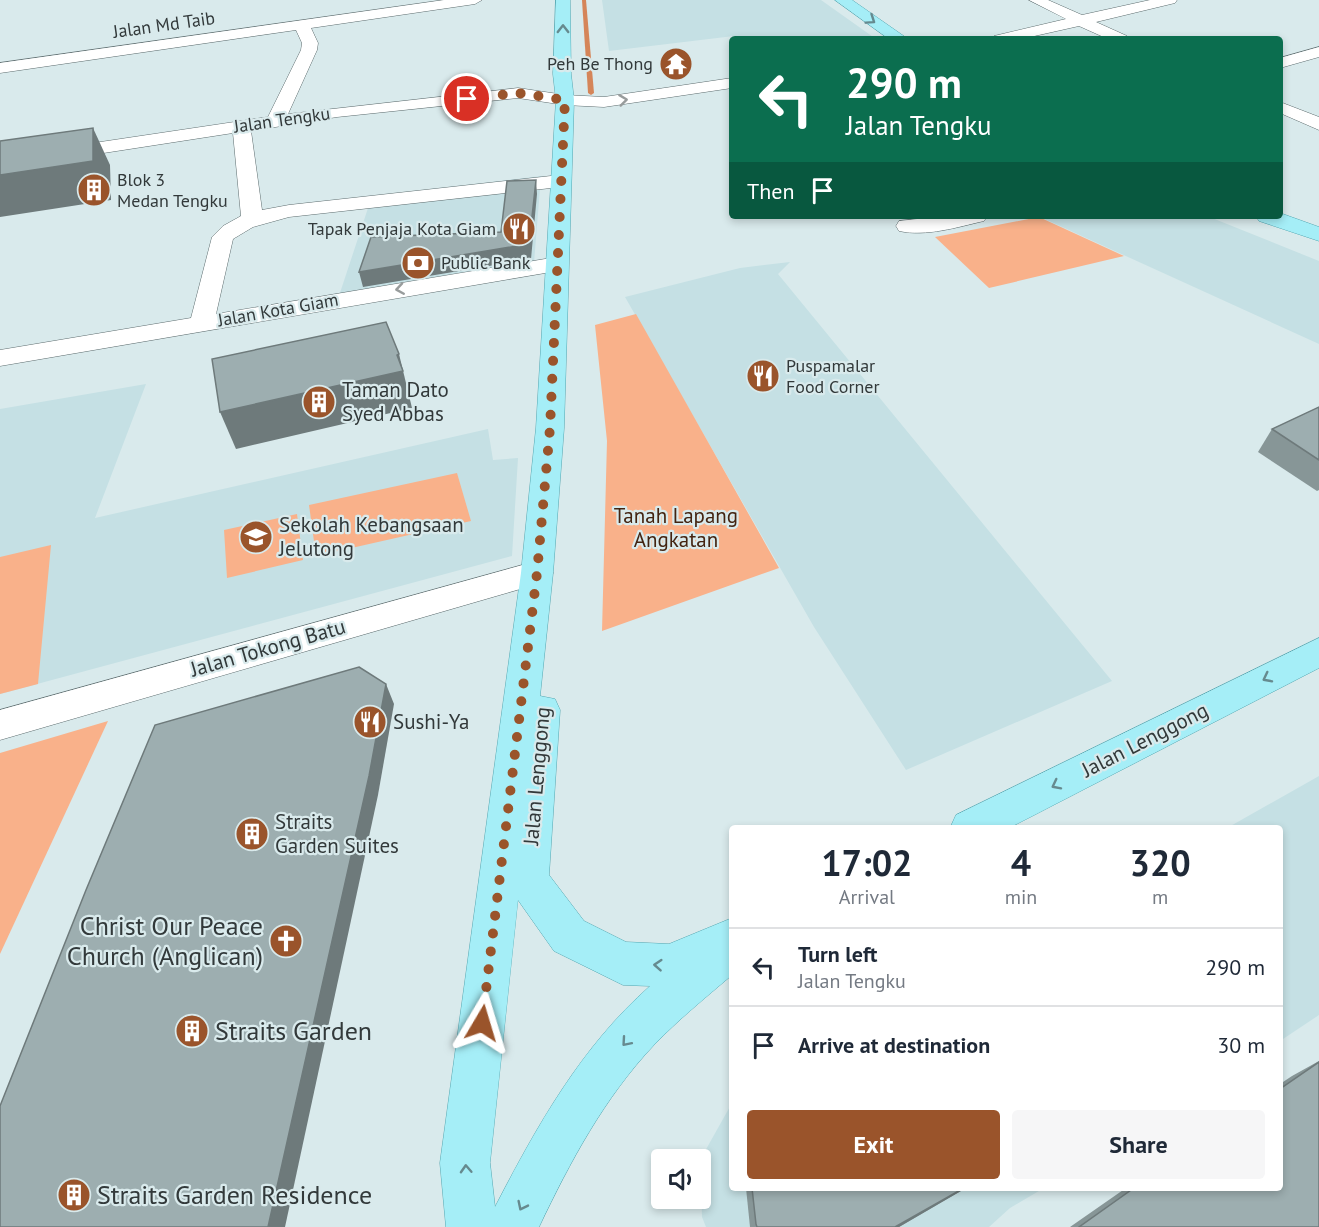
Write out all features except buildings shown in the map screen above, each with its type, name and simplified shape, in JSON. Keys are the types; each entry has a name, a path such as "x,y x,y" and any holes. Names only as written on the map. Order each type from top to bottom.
{"main road":[{"path":"472,1227 465,1163 537,573 551,401 565,100 562,74 563,0"},
{"path":"842,0 896,36"},
{"path":"1276,219 1319,234"},
{"name":"Jalan Lenggong","path":"551,401 567,411 528,880 569,936 622,963 669,966 729,940"},
{"name":"Jalan Lenggong","path":"976,825 1319,651"},
{"path":"512,1227 550,1150 612,1059 637,1029 729,950"}],"street":[{"name":"Jalan Md Taib","path":"0,68 475,0"},
{"path":"1036,0 1114,36"},
{"path":"1013,36 1170,0"},
{"path":"276,120 309,50 310,43 302,25"},
{"path":"1283,62 1319,52"},
{"path":"488,97 530,86 562,74"},
{"name":"Jalan Tengku","path":"0,163 276,120 518,93 565,100 612,101 729,83"},
{"path":"1283,108 1319,124"},
{"path":"241,125 252,218"},
{"path":"202,324 223,237 234,227 252,218 289,211 560,181"},
{"path":"908,226 938,224 962,219"},
{"name":"Jalan Kota Giam","path":"0,358 557,264"},
{"name":"Jalan Tokong Batu","path":"0,725 537,573"}],"shaded area":[{"path":"602,0 821,0 872,36 729,36 609,51"},
{"path":"541,176 533,275 335,308 372,196"},
{"path":"1045,219 1214,219 1319,261 1319,344"},
{"path":"790,262 778,274 1112,681 906,770 814,627 625,297 740,268"},
{"name":"Sekolah Kebangsaan Jelutong","path":"146,384 95,518 488,429 493,460 518,458 512,556 0,694 0,409"},
{"path":"1319,776 1319,1015 1283,1039 1283,825 1232,825"},
{"path":"729,1108 729,1191 1039,1191 1010,1208 989,1227 706,1227 702,1209 711,1209 711,1149 706,1149"}],"green space":[{"path":"1029,219 1043,219 1124,256 989,288 935,237"},
{"name":"Tanah Lapang Angkatan","path":"636,314 779,568 602,631 607,441 595,325"},
{"path":"457,473 471,521 316,556 309,505"},
{"path":"297,514 303,560 227,578 224,530"},
{"path":"51,545 38,684 0,694 0,557"},
{"path":"108,721 0,954 0,753"}],"waterway":[{"path":"584,0 591,93"}],"place":[{"name":"Peh Be Thong","path":"676,64"},
{"name":"Blok 3 Medan Tengku","path":"94,190"},
{"name":"Tapak Penjaja Kota Giam","path":"519,229"},
{"name":"Public Bank","path":"418,263"},
{"name":"Puspamalar Food Corner","path":"763,376"},
{"name":"Taman Dato Syed Abbas","path":"319,402"},
{"name":"Sekolah Kebangsaan Jelutong","path":"256,537"},
{"name":"Sushi-Ya","path":"370,722"},
{"name":"Straits Garden Suites","path":"252,834"},
{"name":"Christ Our Peace Church (Anglican)","path":"286,941"},
{"name":"Straits Garden","path":"192,1031"},
{"name":"Straits Garden Residence","path":"74,1195"}],"route":[{"path":"467,99 518,93 565,100 562,120 550,428 537,573 482,1023"}]}
